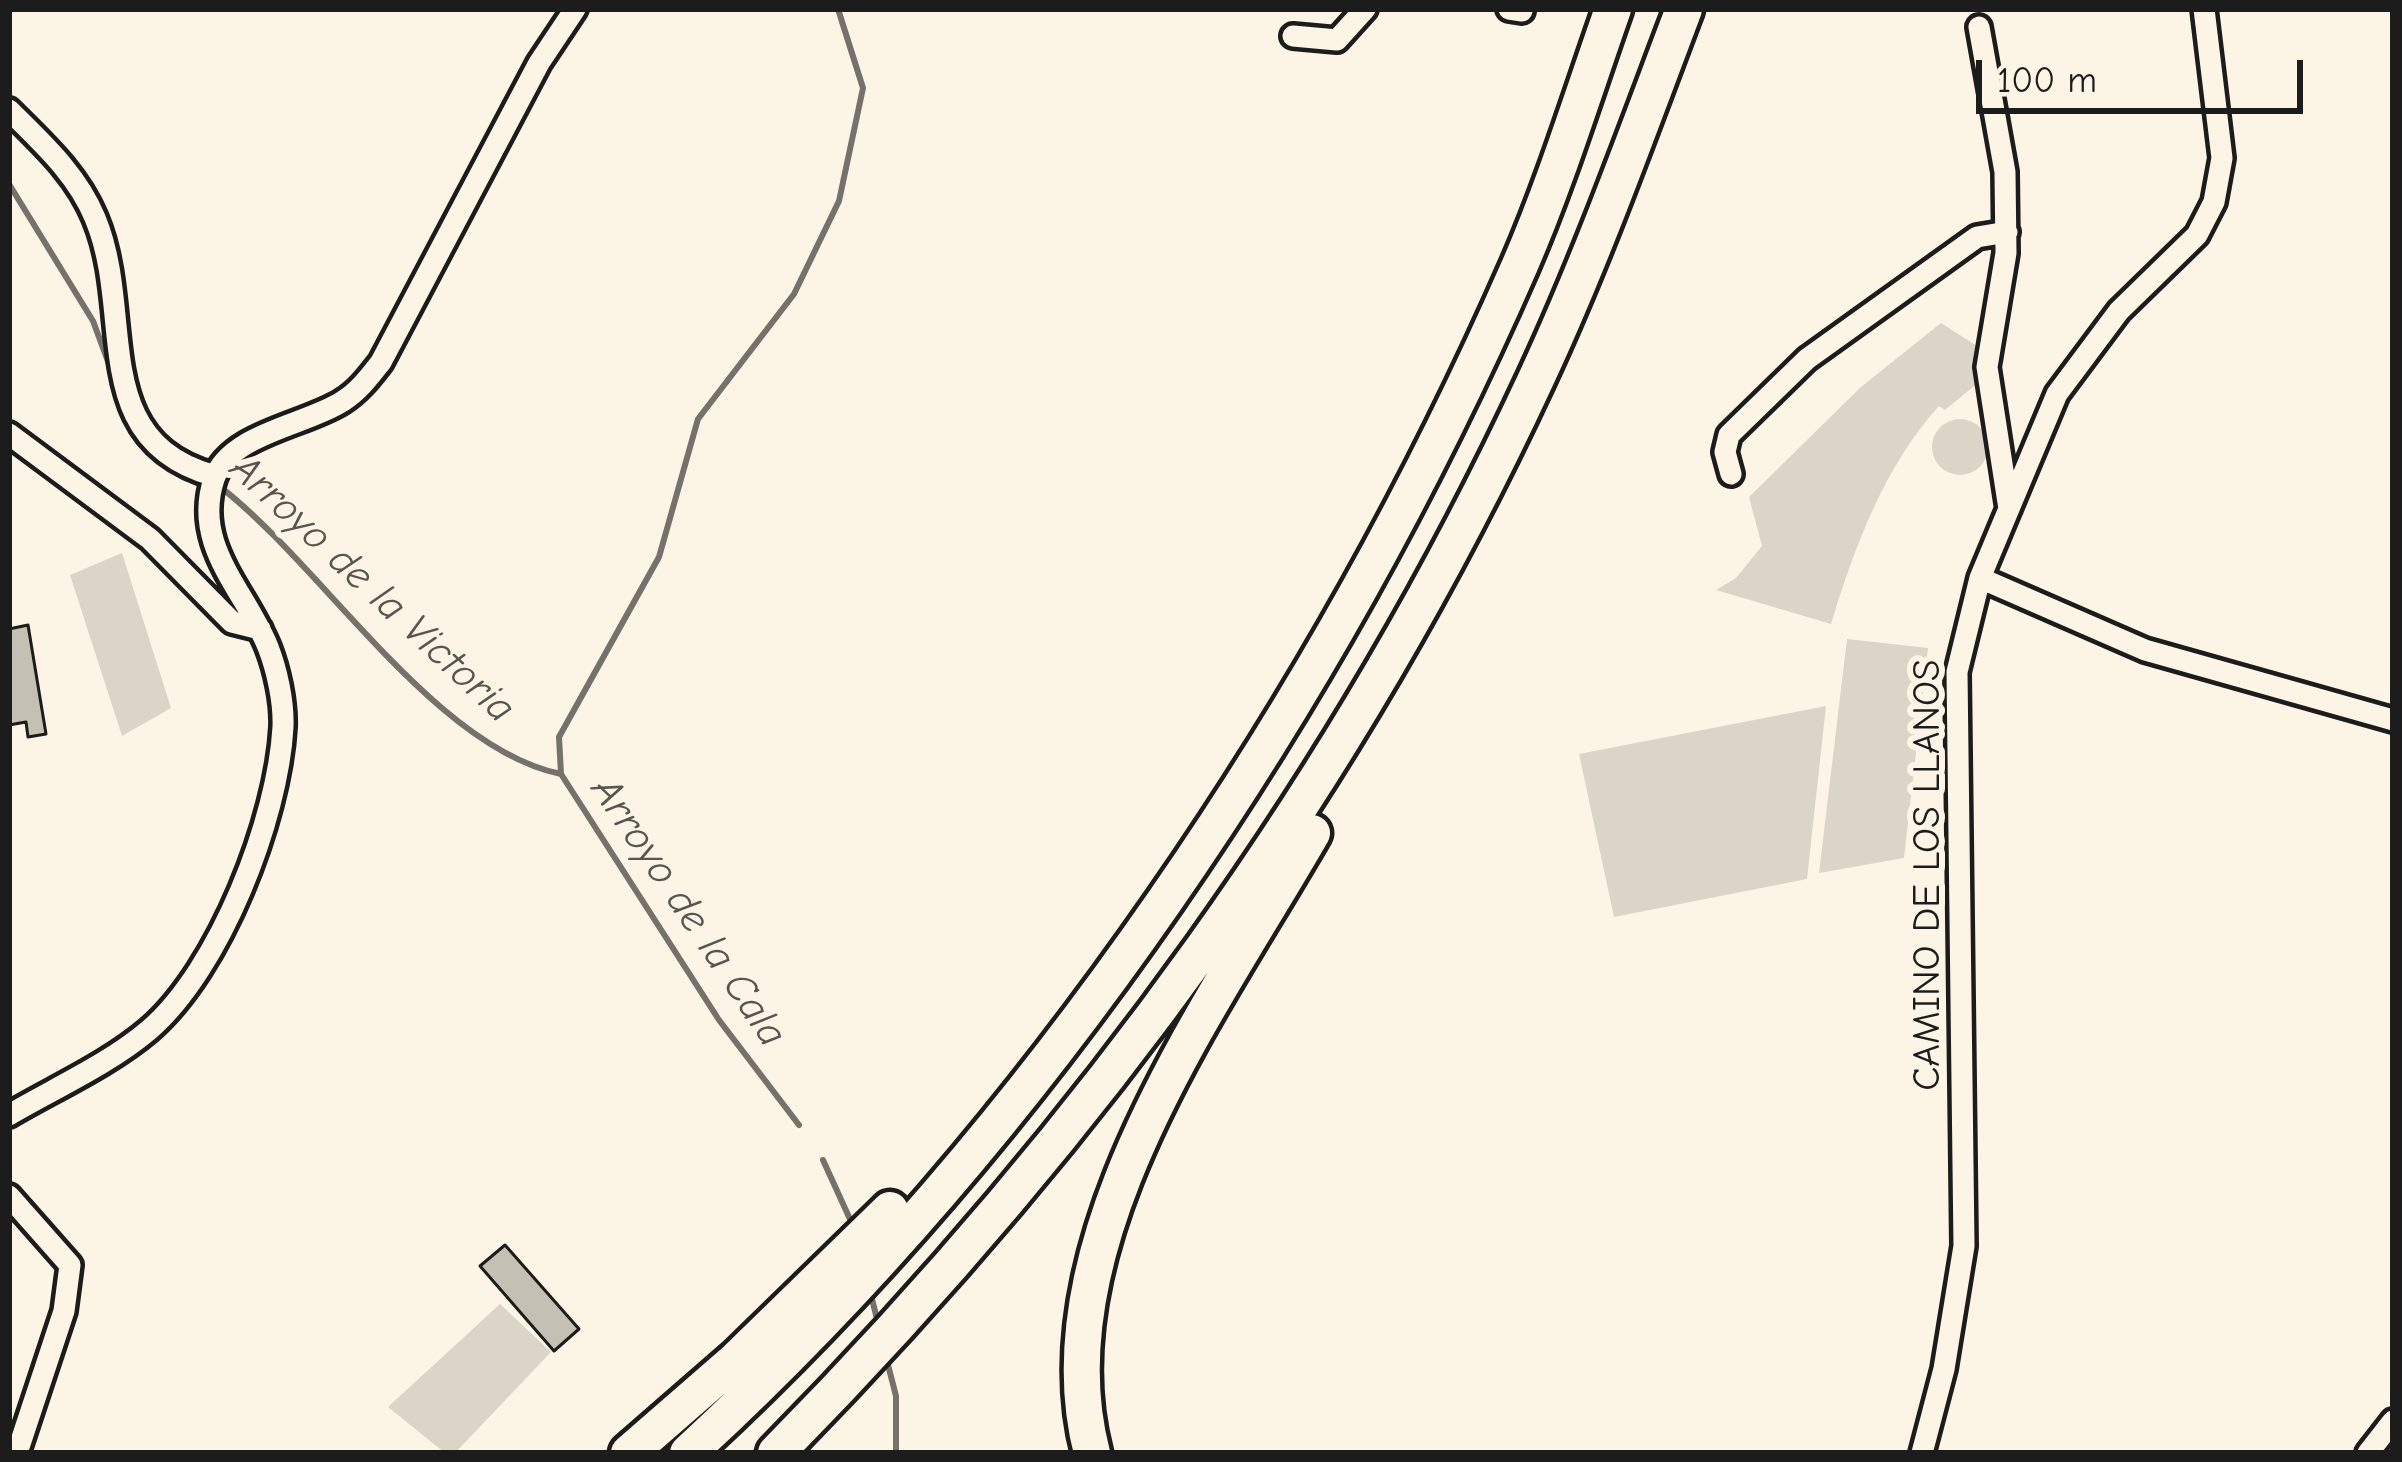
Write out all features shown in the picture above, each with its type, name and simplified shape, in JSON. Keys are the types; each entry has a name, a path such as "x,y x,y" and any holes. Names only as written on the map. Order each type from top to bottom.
{"highway":[{"path":"629,1453 961,1150 1052,1059 1282,724 1402,506 1522,260 1613,9"},
{"path":"776,1453 984,1233 1067,1133 1282,840 1465,523 1537,378 1684,9"},
{"path":"1092,1453 1082,1362 1085,1311 1096,1256 1135,1154 1194,1038 1418,649 1465,523"},
{"path":"688,1453 748,1397 961,1150"}],"street":[{"path":"9,1115 148,1030 195,977 216,943 251,857 284,724 277,678 260,629 220,565 211,533 215,476 240,449 346,399 381,362 539,63 575,9"},
{"path":"1293,36 1336,40 1365,9"},
{"name":"CAMINO DE LOS LLANOS","path":"1922,1453 1944,1369 1964,1246 1957,672 1980,578 2057,394 2120,310 2197,235 2214,202 2222,158 2204,9"},
{"path":"1979,27 2006,172 2007,232 1987,367 2009,510"},
{"path":"9,110 80,187 97,222 125,386 139,424 178,465 215,476"},
{"path":"1731,475 1725,452 1729,435 1808,359 1977,237 2007,232"},
{"path":"9,434 150,539 232,622 260,629"},
{"path":"1980,578 2145,650 2393,720"},
{"path":"9,1196 70,1265 64,1311 17,1453"},
{"path":"2368,1453 2393,1421"}],"shaded area":[{"path":"1941,323 1980,348 1979,382 1945,410 1939,406 1903,454 1861,537 1831,624 1716,590 1736,578 1762,546 1749,497 1861,387"},
{"path":"1960,419 1980,427 1988,447 1980,467 1960,475 1940,467 1932,447 1940,427"},
{"path":"122,553 171,708 122,736 70,575"},
{"path":"1847,639 1928,648 1904,858 1819,873"},
{"path":"1826,706 1807,879 1614,917 1579,754"},
{"path":"500,1304 551,1352 455,1453 445,1453 388,1407"}],"building":[{"path":"28,625 46,734 28,737 26,722 9,725 9,629"},
{"path":"505,1245 579,1329 554,1351 480,1266"}],"waterway":[{"name":"Arroyo de la Cala","path":"799,1125 719,1020 561,774 559,737 659,557 698,419 794,294 839,201 863,88 838,9"},
{"name":"Arroyo de la Victoria","path":"9,184 93,321 113,375"},
{"name":"Arroyo de la Victoria","path":"219,486 258,520 424,692 468,729 514,757 561,774"},
{"name":"Arroyo de la Cala","path":"823,1160 854,1228"},
{"name":"Arroyo de la Cala","path":"869,1287 879,1327"},
{"name":"Arroyo de la Cala","path":"886,1357 896,1396 896,1453"}]}
